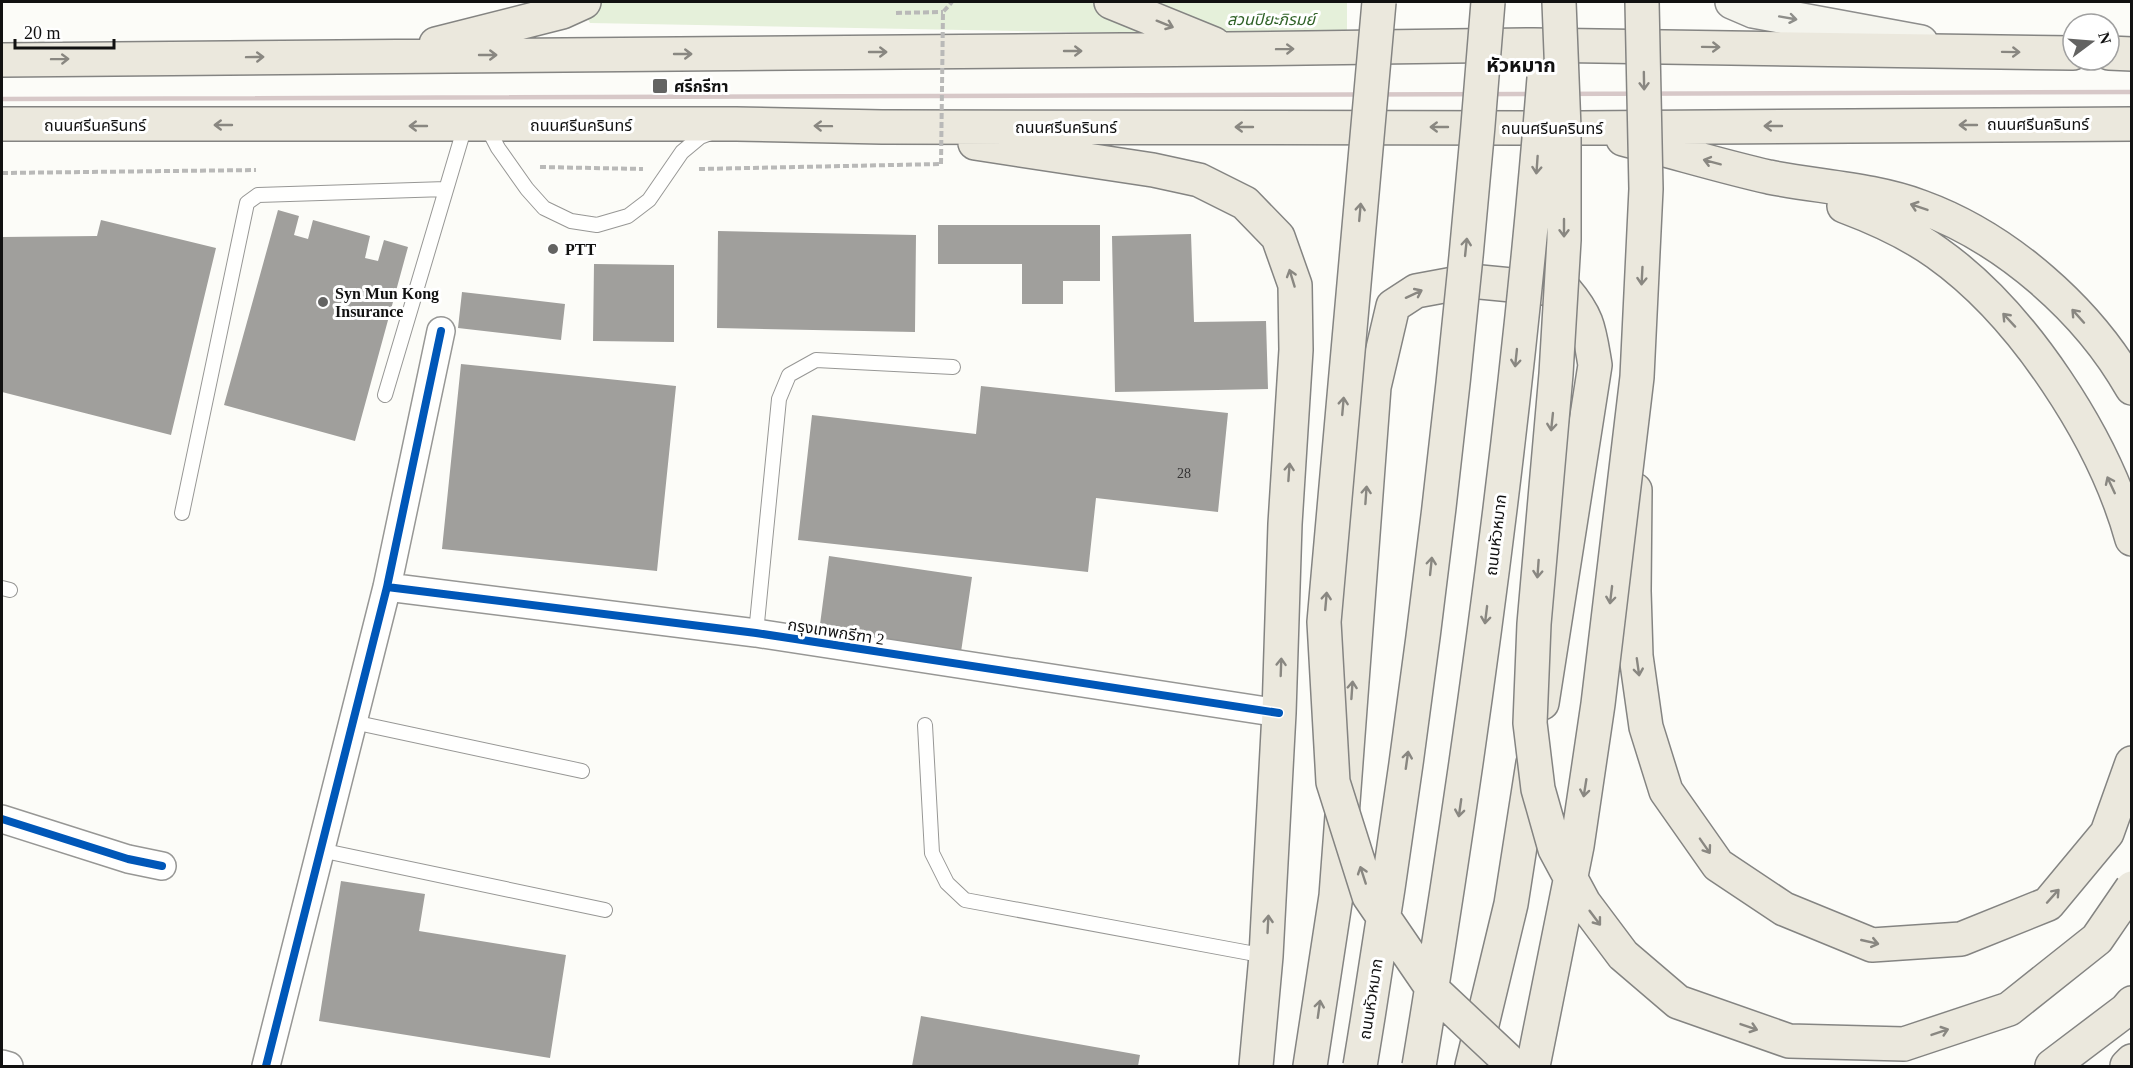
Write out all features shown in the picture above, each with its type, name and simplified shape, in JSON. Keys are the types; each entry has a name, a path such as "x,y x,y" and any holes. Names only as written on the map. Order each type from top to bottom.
{"main road":[{"path":"517,23 542,2"},
{"path":"387,56 562,12 584,2"},
{"path":"1110,2 1227,50"},
{"path":"1379,2 1324,622 1333,782 1369,896 1434,991 1514,1066"},
{"name":"ถนนหัวหมาก","path":"1360,1066 1389,886 1420,658 1479,120 1488,2"},
{"name":"ถนนหัวหมาก","path":"1419,1066 1450,879 1481,658 1534,199 1550,2"},
{"path":"1559,2 1564,129 1564,240 1556,374 1534,624 1530,723 1538,789 1555,849 1584,903 1623,955 1678,1002 1789,1041 1904,1044 2008,1009 2097,939 2132,888"},
{"path":"1642,2 1646,189 1637,377 1634,591 1636,656 1646,727 1666,791 1718,865 1784,909 1872,945 1961,939 2048,904 2107,833 2132,763"},
{"path":"1732,2 1753,11 1973,51"},
{"path":"2,60 1227,50 1533,45 2061,53"},
{"name":"ถนนศรีนครินทร์","path":"2,124 476,126 736,124 882,127 1581,128 2132,124"},
{"path":"882,127 1153,170 1199,180 1245,203 1278,237 1295,285 1296,350 1285,524 1279,713 1266,956 1256,1066"},
{"path":"1581,128 1769,177 1865,193 1921,207 1981,235 2040,278 2078,315 2124,375"},
{"path":"1769,177 1886,222 1937,252 1980,288 2031,344 2085,427 2124,513 2132,539"},
{"path":"1310,1066 1336,896 1374,387 1381,351 1393,306 1416,291 1470,281 1565,290 1580,308 1589,329 1595,365 1511,904 1472,1066"},
{"path":"1533,1066 1580,822 1599,692 1637,377"},
{"path":"2052,1066 2132,1003"},
{"path":"2127,1066 2132,1061"}],"street":[{"path":"266,1066 387,587 441,331"},
{"name":"กรุงเทพกรีฑา 2","path":"387,587 756,633 1279,713"},
{"path":"2,819 128,859 162,866"},
{"path":"2,1064 9,1066"}],"lane":[{"path":"385,395 446,189 476,126 498,148 527,189 544,208 571,221 597,225 628,216 649,200 682,152 700,137 736,124"},
{"path":"182,513 248,203 258,195 446,189"},
{"path":"756,633 779,399 789,375 816,360 953,367"},
{"path":"352,722 582,771"},
{"path":"925,725 932,853 947,883 965,900 1266,956"},
{"path":"320,850 605,910"}],"path":[{"path":"512,167 669,169 941,164 943,12 952,2"},
{"path":"896,13 943,12"},
{"path":"2,173 263,169"}],"green space":[{"name":"สวนปิยะภิรมย์","path":"578,2 1347,2 1347,37 590,23"}],"building":[{"name":"Syn Mun Kong Insurance","path":"278,210 299,216 294,235 308,239 313,220 370,236 365,258 378,261 384,240 408,247 355,441 224,405"},
{"path":"101,220 216,248 171,435 2,392 2,237 97,236"},
{"path":"938,225 1100,225 1100,281 1063,281 1063,304 1022,304 1022,264 938,264"},
{"path":"718,231 916,235 915,332 717,328"},
{"path":"1191,234 1194,322 1266,321 1268,389 1115,392 1112,236"},
{"path":"594,264 674,265 674,342 593,341"},
{"path":"462,292 565,304 561,340 458,328"},
{"path":"461,364 676,386 657,571 442,549"},
{"path":"981,386 1228,413 1218,512 1096,498 1088,572 798,540 812,415 976,434"},
{"path":"829,556 972,577 961,652 819,632"},
{"path":"341,881 425,894 419,931 566,955 550,1058 319,1021"},
{"path":"921,1016 1140,1055 1138,1066 912,1066"}],"railway":[{"path":"2,99 2132,92"}],"cycle path":[{"path":"266,1066 387,587 441,331"},
{"path":"387,587 756,633 1279,713"},
{"path":"2,819 128,859 162,866"}],"place":[{"name":"ศรีกรีฑา","path":"660,86"},
{"name":"PTT","path":"553,249"},
{"name":"Syn Mun Kong Insurance","path":"323,302"}],"district":[{"name":"หัวหมาก","path":"1521,65"}]}
